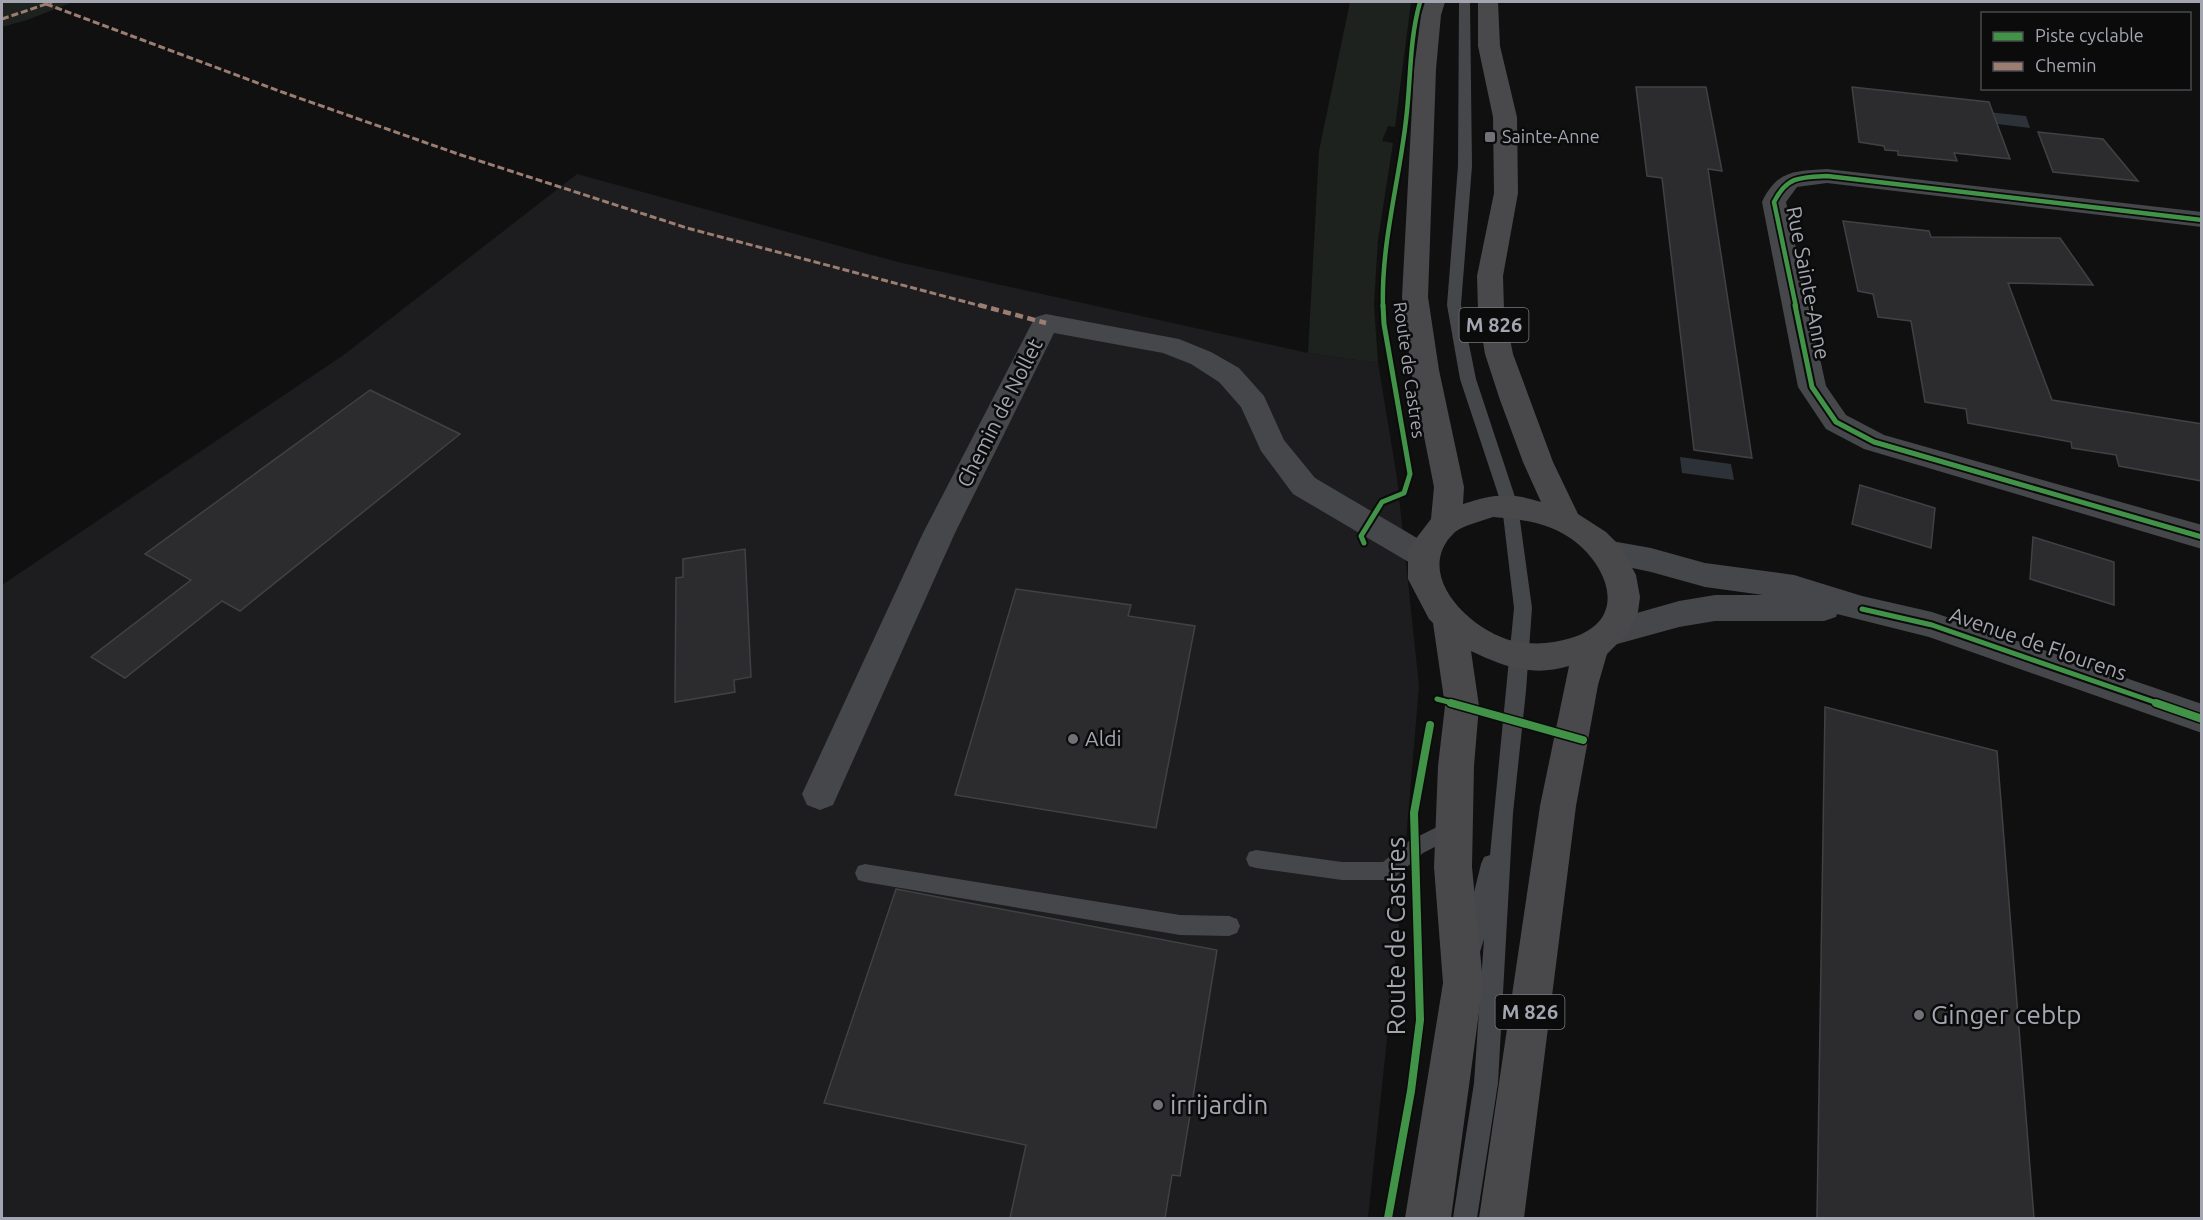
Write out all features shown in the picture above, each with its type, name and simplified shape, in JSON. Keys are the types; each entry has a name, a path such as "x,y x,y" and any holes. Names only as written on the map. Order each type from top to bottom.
{"main road":[{"name":"Route de Castres","path":"1435,2 1431,15 1425,69 1415,297 1425,370 1449,487 1446,522"},
{"name":"M 826","path":"1488,2 1489,46 1504,117 1506,193 1490,276 1491,310 1499,354 1514,400 1538,462 1566,521"},
{"name":"M 826","path":"1423,556 1431,538 1446,522 1474,509 1510,506 1538,511 1581,529 1606,552 1623,585 1624,602 1619,618 1601,639 1579,695 1558,806 1502,1218"},
{"path":"1423,556 1422,567 1432,601 1450,623 1483,643 1520,655 1559,656 1601,639"},
{"path":"1428,1218 1463,983 1454,867 1456,766 1462,706 1450,623"}],"street":[{"name":"Rue Sainte-Anne","path":"2202,220 1827,176 1797,178 1780,187 1774,202 1812,387 1836,422 1874,442 2202,537"},
{"name":"Chemin de Nollet","path":"820,794 939,532 1046,323 1169,345 1200,358 1229,375 1254,403 1271,444 1304,486 1423,556"},
{"name":"Avenue de Flourens","path":"1606,552 1651,560 1705,575 1794,587 1862,609 1932,625 2202,719"},
{"name":"Avenue de Flourens","path":"1601,639 1679,614 1715,608 1862,609"}],"lane":[{"path":"1464,2 1465,166 1455,305 1468,379 1510,506 1523,608 1503,813 1486,1083 1466,1218"},
{"path":"1463,983 1503,813"},
{"path":"1256,859 1342,871 1388,872 1416,847 1455,827"},
{"path":"865,873 1180,925 1229,926"}],"shaded area":[{"path":"2,2 73,2 2,27"},
{"path":"1350,2 1411,2 1395,127 1388,126 1382,141 1393,143 1378,240 1374,304 1378,363 1308,353 1319,151"},
{"path":"1978,111 2026,116 2030,128 1981,122"},
{"path":"577,174 898,262 1308,353 1378,363 1397,478 1419,686 1398,935 1368,1218 2,1218 2,585 345,354"},
{"path":"1680,457 1731,464 1734,480 1682,473"}],"building":[{"path":"1636,87 1706,87 1722,171 1708,169 1752,458 1694,450 1662,178 1647,176"},
{"path":"1852,87 1989,102 2010,159 1954,153 1957,161 1898,155 1898,151 1885,150 1884,146 1859,142"},
{"path":"2038,132 2103,139 2138,181 2053,172"},
{"path":"1843,221 1929,231 1931,237 2060,238 2093,285 2008,283 2052,400 2202,424 2202,481 2119,466 2116,455 2072,448 2071,442 1968,423 1966,409 1925,402 1911,321 1878,317 1873,294 1858,291"},
{"path":"370,390 460,434 240,611 222,601 125,678 91,657 191,580 145,554"},
{"path":"1860,485 1935,508 1931,548 1852,524"},
{"path":"2033,537 2114,562 2114,605 2030,579"},
{"path":"745,549 751,677 734,680 735,692 675,702 676,578 683,577 683,559"},
{"name":"Aldi","path":"1016,589 1131,605 1128,616 1195,626 1156,828 955,795"},
{"name":"Ginger cebtp","path":"1825,707 1997,751 2034,1218 1817,1218"},
{"path":"896,889 1217,950 1180,1176 1172,1175 1165,1218 1010,1218 1026,1145 824,1103"}],"marked path":[{"path":"2,19 52,2"},
{"path":"46,4 279,91 458,154 687,228 1046,323"}],"cycle path":[{"path":"1364,543 1361,536 1382,502 1404,493 1410,474 1384,324 1383,294 1391,206 1406,121 1413,26 1420,2"},
{"path":"2202,220 1827,176 1794,179 1783,186 1774,202 1812,387 1836,422 1874,442 2202,537"},
{"path":"1862,609 1932,625 2202,719"},
{"path":"1437,699 1583,740"},
{"path":"1388,1218 1411,1091 1420,1020 1414,813 1430,725"}],"place":[{"name":"Sainte-Anne","path":"1490,137"},
{"name":"Aldi","path":"1073,739"},
{"name":"Ginger cebtp","path":"1919,1015"},
{"name":"irrijardin","path":"1158,1105"}]}
